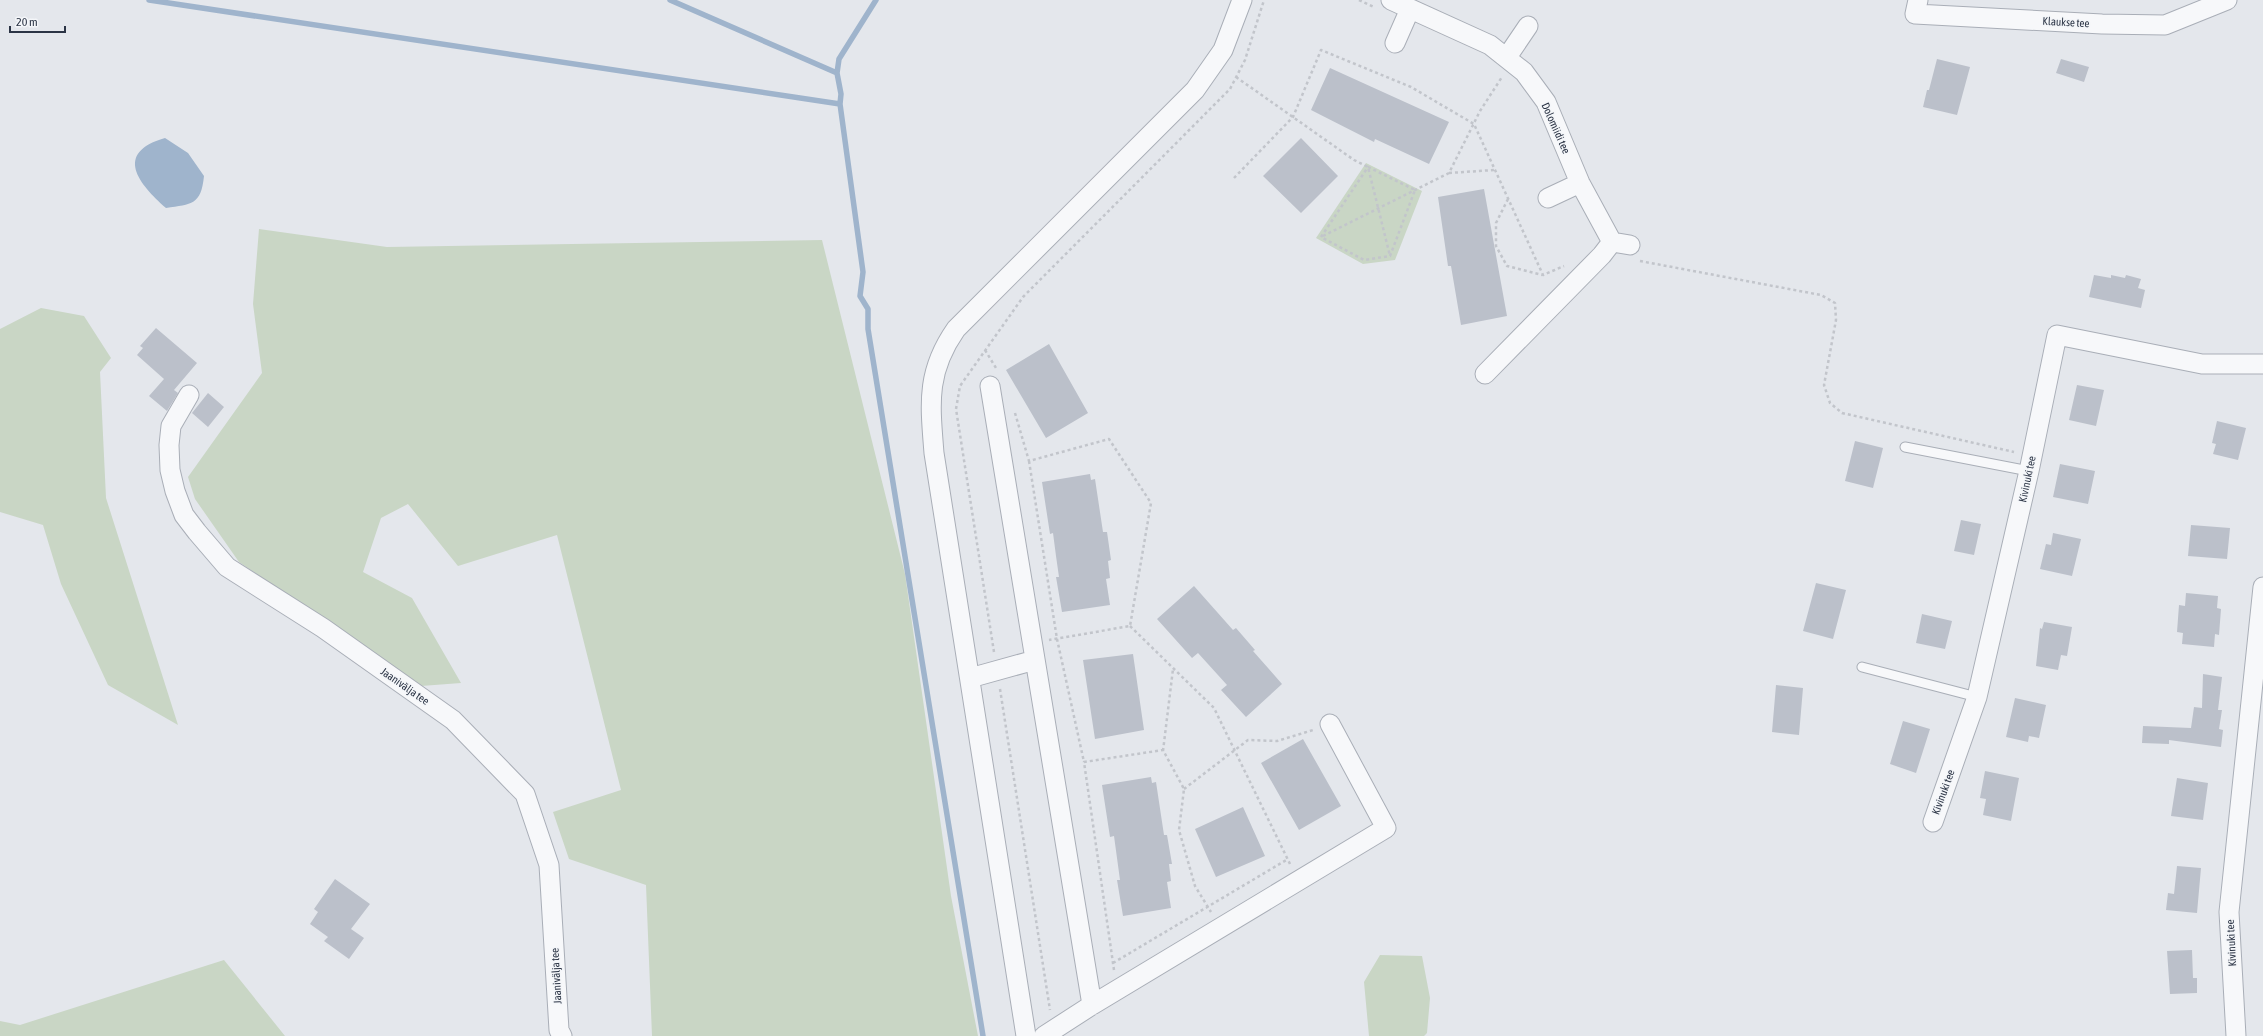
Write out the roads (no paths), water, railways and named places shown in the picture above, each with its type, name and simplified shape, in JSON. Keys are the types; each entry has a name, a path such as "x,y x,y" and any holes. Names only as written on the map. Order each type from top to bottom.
{"street":[{"path":"1026,1036 934,453 930,409 931,388 944,347 962,323 1195,90 1223,50 1242,0"},
{"name":"Klaukse tee","path":"1918,0 1915,14 2134,25 2165,25 2226,0"},
{"name":"Dolomiidi tee","path":"1385,4 1410,8 1490,45 1506,64 1524,72 1546,102 1580,183 1612,242"},
{"path":"1395,42 1410,8"},
{"path":"1506,64 1528,26"},
{"path":"1548,198 1580,183"},
{"path":"1485,374 1602,255 1612,242 1633,253"},
{"name":"Kivinuki tee","path":"1933,822 1977,697 2031,464 2057,335 2202,364 2263,364"},
{"path":"993,378 1033,652 1092,1005"},
{"name":"Jaanivälja tee","path":"189,395 171,426 169,445 170,470 175,491 184,515 197,532 227,567 323,628 453,720 525,794 549,865 559,1030 562,1036"},
{"name":"Kivinuki tee","path":"2236,1036 2229,912 2263,587"},
{"path":"970,678 997,670 1033,652"},
{"path":"1049,1033 1092,1005 1386,828 1330,724"}],"lane":[{"path":"1905,447 2031,464"},
{"path":"1862,667 1977,697"}],"water":[{"path":"165,138 188,153 204,176 203,186 198,198 189,204 166,208 147,189 136,170 135,160 139,152 149,144"}],"waterway":[{"path":"149,0 840,104"},
{"path":"670,0 837,73 841,94 840,104 863,272 860,296 868,309 868,329 983,1036"},
{"path":"837,73 839,59 876,0"}]}
